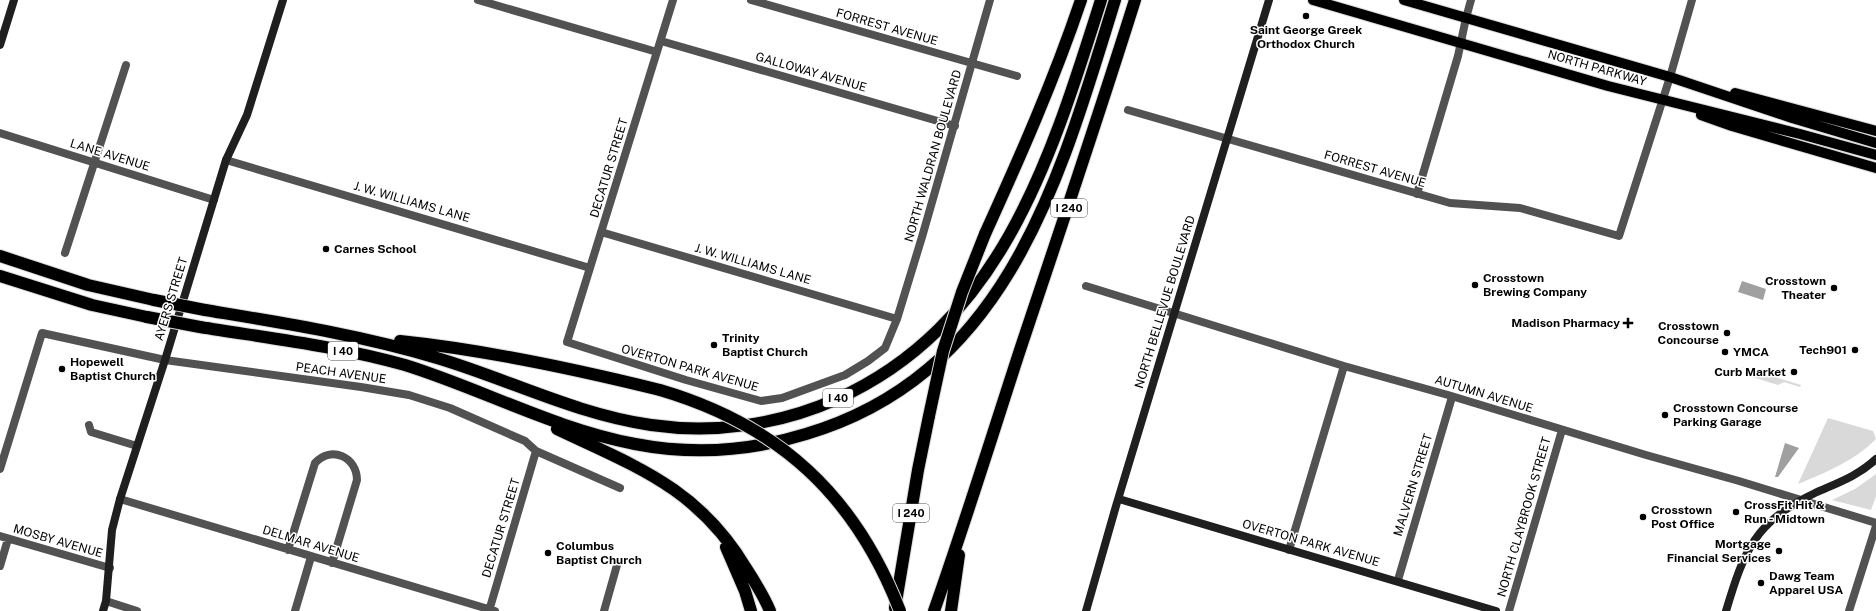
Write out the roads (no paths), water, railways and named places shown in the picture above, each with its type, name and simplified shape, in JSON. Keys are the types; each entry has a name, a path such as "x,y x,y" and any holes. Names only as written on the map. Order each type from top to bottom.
{"highway":[{"name":"I 240","path":"894,611 918,470 943,352 962,292 985,234 1029,138 1065,49 1081,0"},
{"name":"I 40","path":"0,256 81,283 154,300 362,337 441,359 557,402 595,413 651,425 706,428 733,427 770,421 800,413 852,392 883,374 908,357 934,335 961,305 993,263 1020,218 1049,155 1075,85 1101,0"},
{"name":"I 40","path":"0,276 92,305 147,317 379,358 431,374 570,426 611,439 654,447 696,450 736,449 788,440 836,424 891,395 924,372 964,334 1001,286 1016,263 1035,227 1062,162 1115,0"},
{"name":"I 240","path":"934,611 961,534 1087,152 1135,0"},
{"path":"362,337 451,347 660,390 714,408 752,428 792,456 809,471 842,506 863,534 877,558 900,611"},
{"path":"482,392 642,470 686,497 716,526 734,548 765,599 770,611"},
{"path":"716,526 746,590 751,611"},
{"path":"951,611 961,534"}],"main road":[{"name":"NORTH PARKWAY","path":"1313,0 1662,100 1800,134 1876,156"},
{"name":"NORTH PARKWAY","path":"1404,0 1670,77 1792,118 1876,143"},
{"path":"1670,77 1780,104 1876,131"},
{"path":"1662,100 1732,126 1876,168"}],"street":[{"path":"0,45 14,0"},
{"name":"AYERS STREET","path":"103,611 106,601 110,568 112,530 120,498 165,360 226,160 248,114 283,0"},
{"path":"478,0 657,52"},
{"name":"DECATUR STREET","path":"567,342 673,0"},
{"name":"FORREST AVENUE","path":"751,0 1017,76"},
{"name":"NORTH WALDRAN BOULEVARD","path":"897,319 955,126 990,0"},
{"name":"NORTH BELLEVUE BOULEVARD","path":"1086,611 1118,498 1269,0"},
{"path":"1416,194 1461,42 1471,0"},
{"path":"1662,100 1692,0"},
{"name":"GALLOWAY AVENUE","path":"661,41 955,126"},
{"path":"65,253 126,65"},
{"name":"FORREST AVENUE","path":"1128,110 1450,203 1520,208 1619,236 1662,100"},
{"name":"LANE AVENUE","path":"0,133 214,200"},
{"name":"J. W. WILLIAMS LANE","path":"226,160 590,268"},
{"name":"J. W. WILLIAMS LANE","path":"601,232 897,319"},
{"name":"AUTUMN AVENUE","path":"1086,286 1344,366 1739,481 1876,525"},
{"name":"OVERTON PARK AVENUE","path":"567,342 686,380 761,401 782,398 844,375 856,368 885,348 897,319"},
{"name":"PEACH AVENUE","path":"0,469 42,333 165,360 409,395 450,408 525,440 536,451 620,488"},
{"path":"1289,550 1344,366"},
{"name":"MALVERN STREET","path":"1398,580 1452,397"},
{"path":"89,424 91,432 137,446"},
{"name":"NORTH CLAYBROOK STREET","path":"1509,611 1562,430"},
{"name":"DECATUR STREET","path":"491,610 536,451"},
{"path":"288,550 315,463 325,456 343,456 351,461 355,468 357,480 332,563"},
{"path":"1726,611 1738,569 1750,545 1773,519 1801,500 1851,477 1876,459"},
{"name":"DELMAR AVENUE","path":"120,498 311,557 491,610"},
{"name":"OVERTON PARK AVENUE","path":"1118,498 1289,550 1398,580 1496,611"},
{"path":"1849,611 1876,525"},
{"path":"0,566 4,538"},
{"name":"MOSBY AVENUE","path":"4,538 110,568"},
{"path":"295,611 311,557"},
{"path":"604,611 617,566"},
{"path":"106,601 137,611"}],"place":[{"name":"Saint George Greek Orthodox Church","path":"1306,16"},
{"name":"Carnes School","path":"326,249"},
{"name":"Crosstown Brewing Company","path":"1475,285"},
{"name":"Crosstown Theater","path":"1834,288"},
{"name":"Madison Pharmacy","path":"1628,323"},
{"name":"Crosstown Concourse","path":"1727,333"},
{"name":"Trinity Baptist Church","path":"714,345"},
{"name":"Tech901","path":"1855,350"},
{"name":"YMCA","path":"1725,352"},
{"name":"Hopewell Baptist Church","path":"62,369"},
{"name":"Curb Market","path":"1794,372"},
{"name":"Crosstown Concourse Parking Garage","path":"1665,415"},
{"name":"CrossFit Hit & Run - Midtown","path":"1736,512"},
{"name":"Crosstown Post Office","path":"1643,517"},
{"name":"Mortgage Financial Services","path":"1779,551"},
{"name":"Columbus Baptist Church","path":"548,553"},
{"name":"Dawg Team Apparel USA","path":"1761,583"}]}
